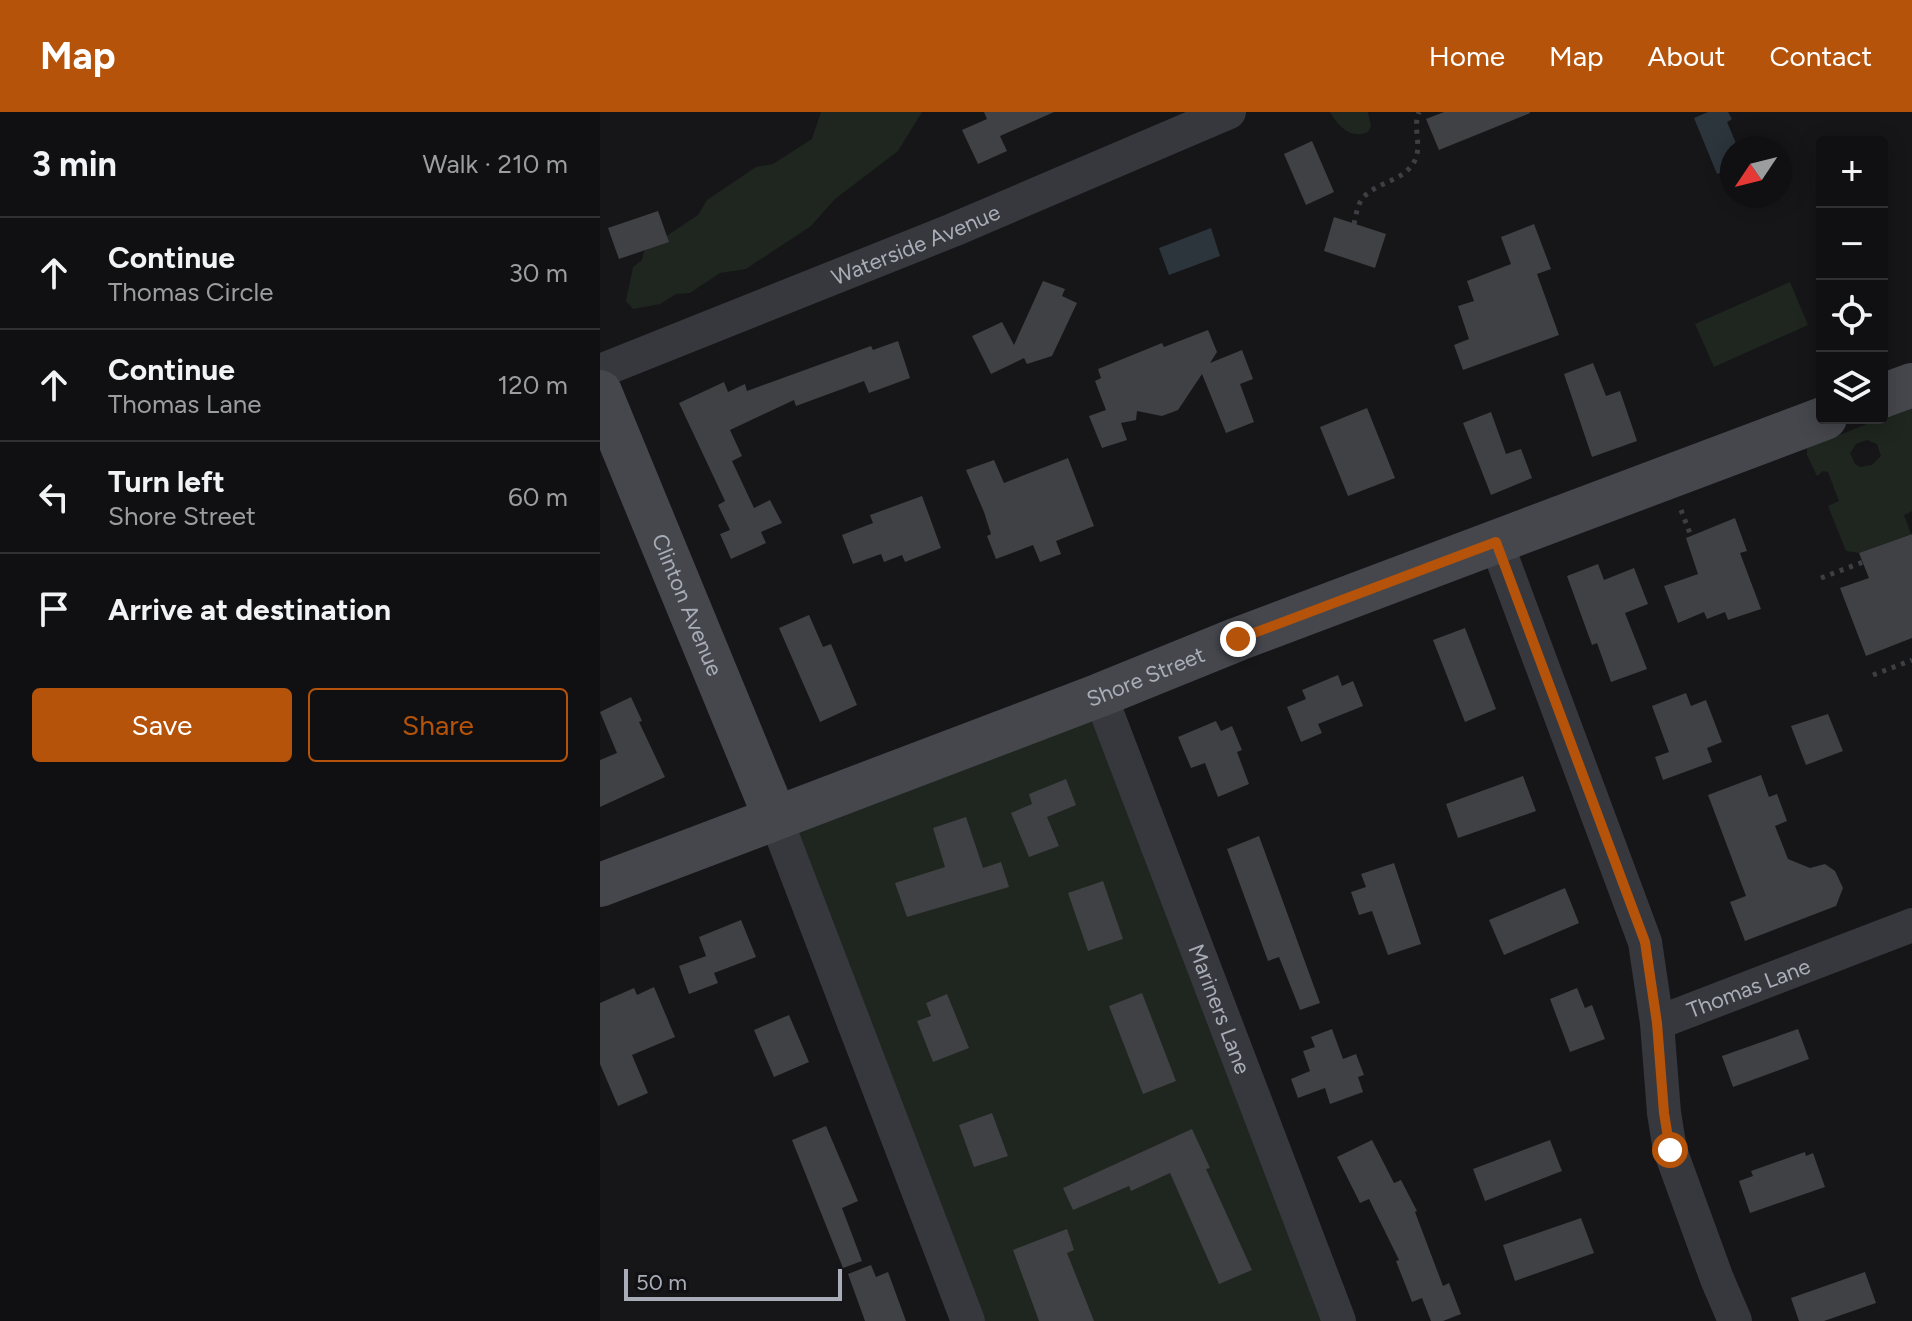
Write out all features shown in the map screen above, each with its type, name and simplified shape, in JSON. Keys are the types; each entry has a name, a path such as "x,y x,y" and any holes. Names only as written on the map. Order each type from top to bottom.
{"main road":[{"path":"1888,394 1912,385"},
{"name":"Clinton Avenue","path":"600,392 775,817"},
{"name":"Shore Street","path":"600,885 1100,695 1238,639 1816,421"}],"street":[{"name":"Waterside Avenue","path":"600,371 953,230 1229,112"},
{"name":"Thomas Lane","path":"1496,542 1637,916 1650,964 1657,1023 1912,925"},
{"name":"Mariners Lane","path":"1100,695 1339,1321"},
{"path":"775,817 968,1321"},
{"path":"1657,1023 1670,1150 1735,1321"}],"path":[{"path":"1354,224 1364,196 1413,165 1417,156 1416,121 1419,112"},
{"path":"1680,508 1691,536"},
{"path":"1821,578 1863,562"},
{"path":"1873,675 1912,660"}],"shaded area":[{"path":"821,112 922,112 898,151 835,199 811,226 746,269 720,273 690,293 676,294 660,304 633,309 626,301 633,267 642,260 644,251 698,215 707,200 756,167 773,164 812,139"},
{"path":"1330,112 1368,112 1371,126 1368,132 1351,133 1341,127"},
{"path":"1708,112 1728,112 1732,119 1727,122 1733,136 1720,136 1720,173 1717,174 1694,118"},
{"path":"1211,228 1220,256 1169,275 1159,248"},
{"path":"1790,282 1808,325 1714,367 1695,324"},
{"path":"1912,406 1912,511 1904,515 1911,534 1859,553 1846,551 1828,506 1839,501 1828,472 1823,471 1817,476 1807,448 1867,424 1888,424 1888,416","holes":["1867,440 1877,444 1881,456 1872,465 1860,467 1850,453 1856,444"]},
{"path":"1091,721 1095,723 1324,1321 981,1321 797,833"}],"building":[{"path":"984,112 1054,112 1000,136 1007,151 978,164 962,130 987,119"},
{"path":"1444,112 1530,113 1439,150 1426,119"},
{"path":"1312,141 1334,192 1306,205 1284,154"},
{"path":"658,211 669,242 619,259 608,228"},
{"path":"1334,217 1386,234 1375,268 1324,251"},
{"path":"1534,224 1551,269 1537,274 1559,335 1463,370 1454,345 1469,339 1458,306 1474,301 1467,281 1511,264 1501,237"},
{"path":"1043,281 1065,289 1062,296 1077,303 1052,356 1027,364 1024,358 991,374 972,336 1002,322 1014,345"},
{"path":"1208,330 1217,352 1210,363 1242,350 1253,379 1240,384 1254,422 1226,433 1202,374 1178,410 1162,416 1137,411 1136,420 1121,423 1127,440 1102,448 1089,416 1106,410 1095,381 1101,378 1098,369 1162,343 1164,347"},
{"path":"898,341 910,378 869,393 864,381 796,406 794,400 730,430 742,456 732,461 754,508 770,500 782,523 761,532 766,543 731,559 720,534 730,530 718,505 725,501 679,403 724,382 728,392 745,384 747,391 871,346 873,350"},
{"path":"1593,363 1606,396 1620,391 1637,441 1592,457 1564,374"},
{"path":"1367,408 1395,478 1348,496 1320,427"},
{"path":"1491,412 1506,454 1521,449 1532,478 1491,495 1463,423"},
{"path":"1068,458 1094,526 1056,541 1061,554 1040,562 1033,545 996,559 987,536 991,534 984,512 966,470 994,460 1004,483"},
{"path":"922,496 941,548 905,562 902,555 884,562 881,554 853,564 842,535 873,523 870,515"},
{"path":"1735,518 1747,551 1740,553 1761,609 1728,620 1725,612 1707,619 1704,612 1678,623 1664,586 1698,574 1686,538"},
{"path":"1912,534 1912,638 1866,656 1840,588 1869,578 1859,553"},
{"path":"1598,564 1604,580 1634,568 1648,604 1625,613 1647,669 1611,682 1597,643 1592,645 1567,576"},
{"path":"809,615 823,647 831,644 857,705 820,722 779,628"},
{"path":"1465,628 1496,709 1465,722 1433,640"},
{"path":"1338,675 1342,686 1353,681 1363,706 1318,724 1322,733 1301,742 1287,707 1306,699 1302,690"},
{"path":"1686,693 1691,706 1706,700 1722,742 1707,748 1712,762 1663,780 1655,757 1669,752 1652,706"},
{"path":"631,697 642,721 639,722 665,777 600,807 600,760 617,753 600,712"},
{"path":"1828,714 1843,751 1806,765 1791,726"},
{"path":"1216,721 1221,731 1232,726 1242,750 1237,752 1249,784 1218,797 1205,763 1191,768 1178,737"},
{"path":"1761,775 1769,797 1777,794 1787,821 1775,826 1788,859 1810,868 1825,864 1835,871 1843,888 1836,906 1745,941 1730,902 1746,896 1708,795"},
{"path":"1523,776 1536,811 1458,838 1446,804"},
{"path":"1066,779 1076,805 1047,817 1059,846 1029,857 1011,813 1032,804 1029,794"},
{"path":"966,817 983,868 1001,862 1009,887 907,917 895,883 945,867 933,828"},
{"path":"1259,836 1320,1003 1300,1010 1279,957 1268,961 1227,849"},
{"path":"1394,863 1421,944 1388,955 1372,911 1359,915 1351,892 1366,887 1361,874"},
{"path":"1103,881 1123,939 1088,951 1068,893"},
{"path":"1565,888 1579,923 1504,955 1489,920"},
{"path":"741,920 756,957 714,973 718,983 689,994 679,966 706,956 699,937"},
{"path":"654,987 675,1037 632,1055 648,1093 618,1106 600,1064 600,1003 634,988 637,995"},
{"path":"1577,988 1585,1008 1592,1005 1605,1039 1570,1052 1550,999"},
{"path":"1142,993 1176,1081 1143,1094 1109,1006"},
{"path":"947,994 969,1048 933,1062 917,1021 931,1016 926,1003"},
{"path":"789,1015 809,1062 774,1077 754,1030"},
{"path":"1332,1029 1343,1059 1356,1054 1364,1075 1358,1077 1363,1092 1330,1104 1325,1088 1298,1098 1291,1079 1310,1071 1303,1051 1315,1047 1311,1037"},
{"path":"1798,1029 1809,1059 1733,1087 1722,1056"},
{"path":"992,1113 1008,1156 974,1167 959,1125"},
{"path":"826,1126 858,1201 842,1208 862,1261 843,1268 792,1140"},
{"path":"1192,1129 1210,1168 1206,1169 1252,1270 1219,1284 1170,1173 1131,1191 1129,1186 1073,1210 1063,1188"},
{"path":"1372,1140 1394,1183 1401,1180 1417,1211 1443,1286 1449,1283 1461,1314 1443,1321 1431,1321 1422,1298 1412,1302 1396,1261 1399,1260 1369,1199 1360,1203 1337,1157"},
{"path":"1550,1140 1562,1171 1485,1201 1473,1169"},
{"path":"1805,1152 1806,1156 1813,1153 1825,1187 1750,1213 1739,1181 1753,1176 1751,1171"},
{"path":"1581,1218 1594,1253 1515,1281 1503,1245"},
{"path":"1067,1229 1074,1250 1067,1253 1094,1321 1039,1321 1013,1250"},
{"path":"871,1265 876,1277 888,1272 906,1321 865,1321 848,1274"},
{"path":"1865,1272 1876,1303 1824,1321 1799,1321 1791,1298"}],"route":[{"path":"1238,639 1496,542 1645,942 1670,1150"}]}
